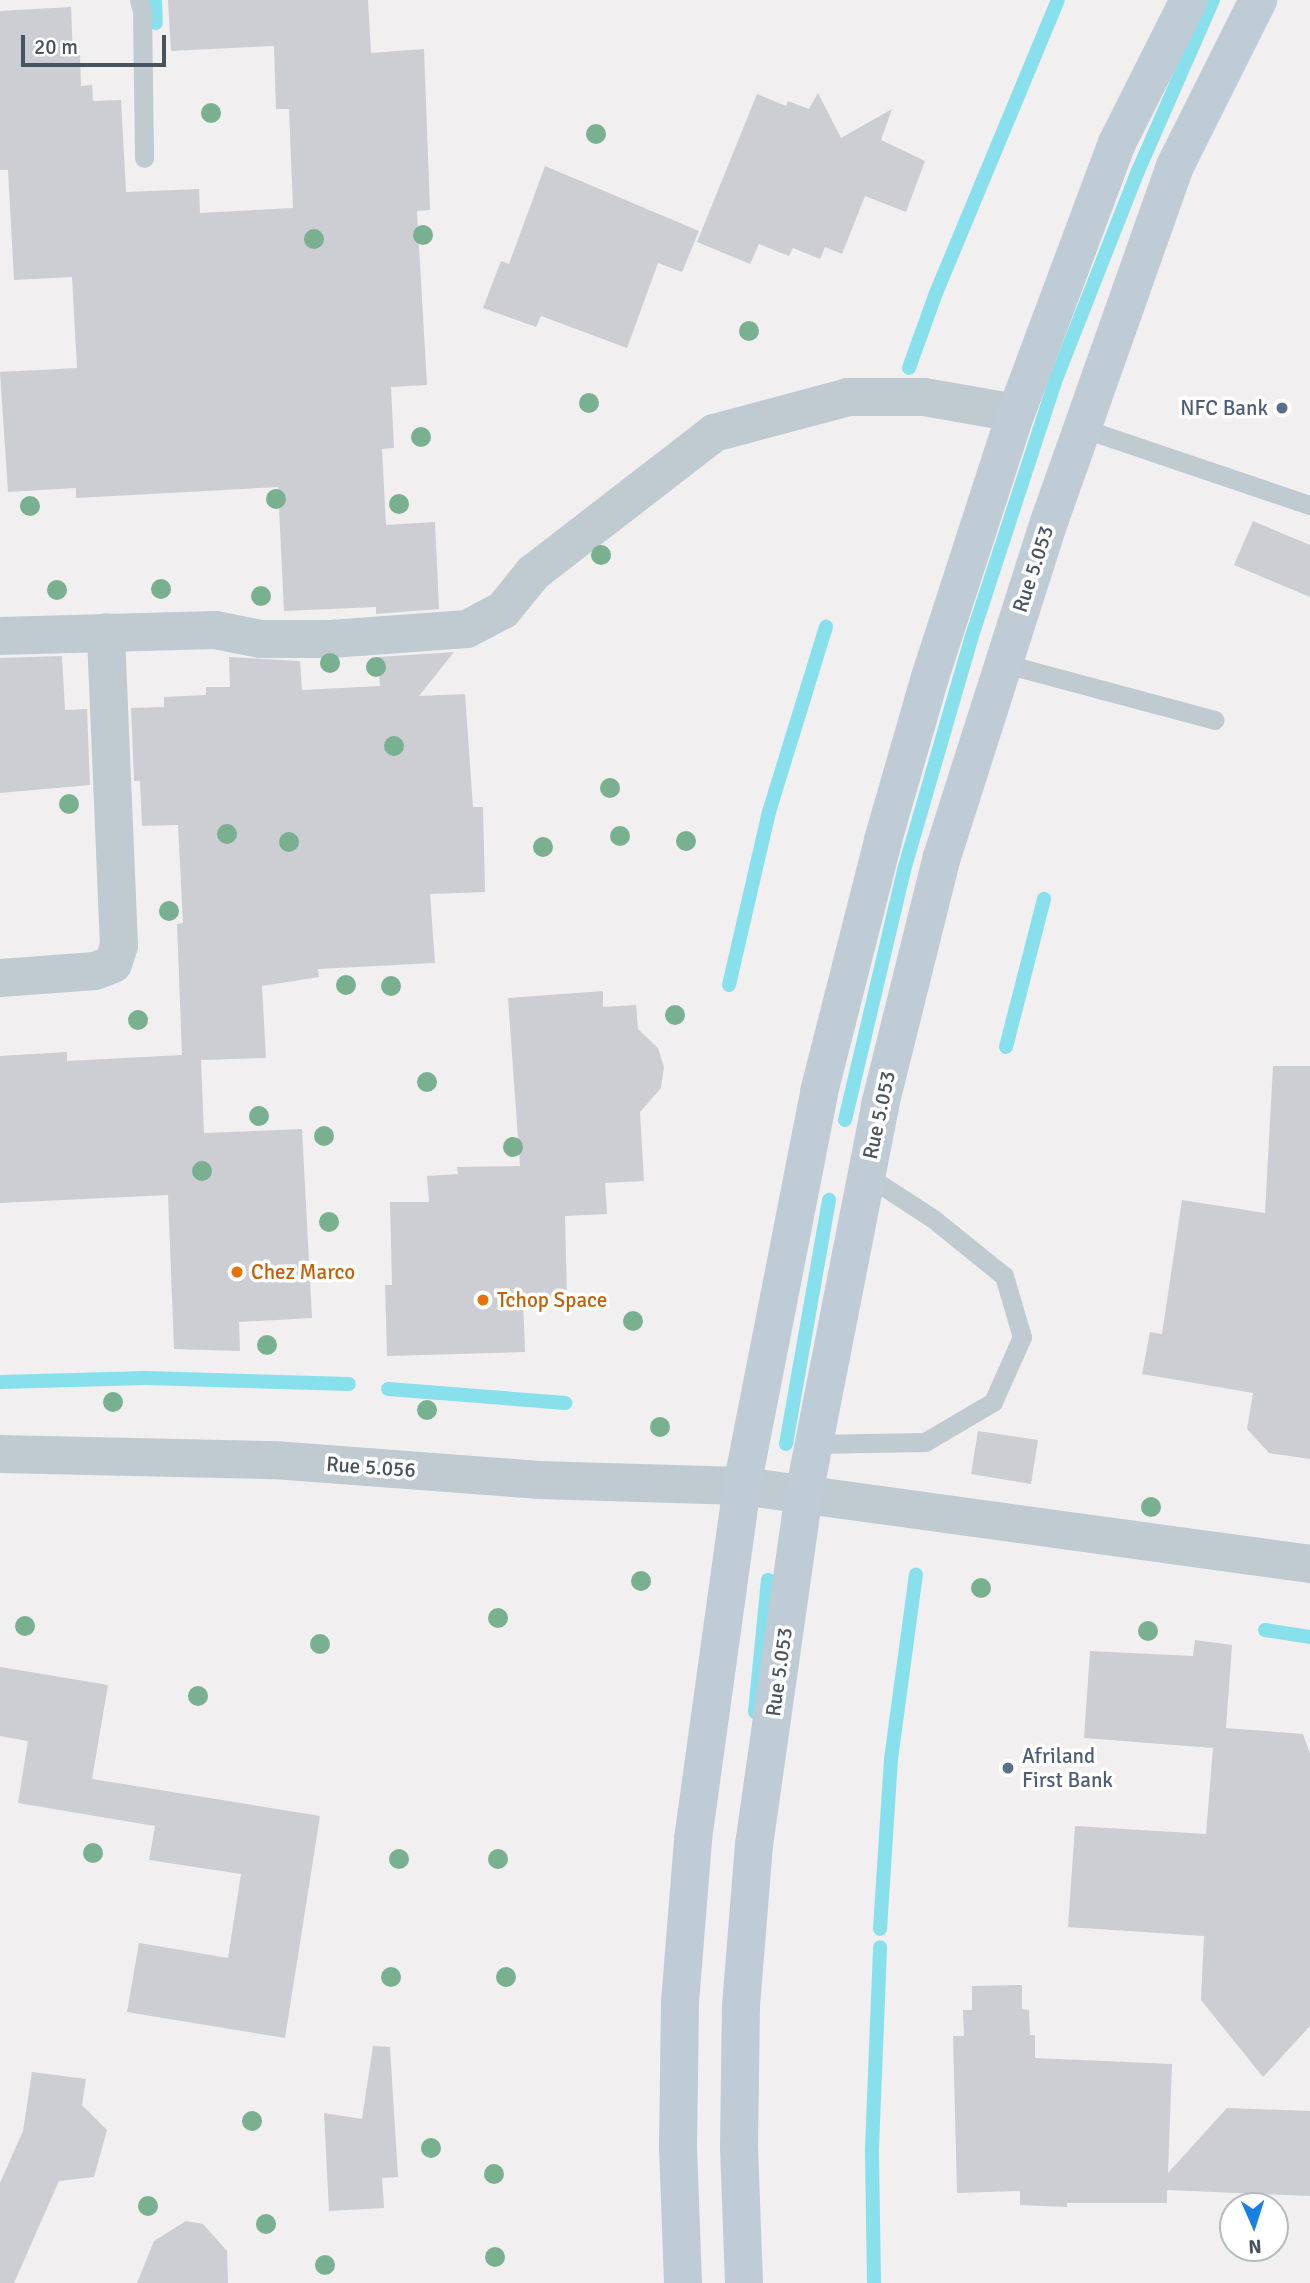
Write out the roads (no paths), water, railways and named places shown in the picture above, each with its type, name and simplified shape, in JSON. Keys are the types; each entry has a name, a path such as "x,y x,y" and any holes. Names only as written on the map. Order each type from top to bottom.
{"main road":[{"path":"683,2283 678,2147 680,2002 693,1839 742,1486 819,1092 883,840 930,677 1016,413 1117,143 1189,0"},
{"name":"Rue 5.053","path":"744,2283 739,2146 741,2006 754,1846 804,1494 880,1105 942,857 1002,663 1082,428 1175,166 1258,0"}],"street":[{"path":"0,636 215,630 261,639 331,639 467,629 503,610 533,573 714,433 848,397 924,397 1016,413"},
{"path":"0,978 95,971 113,964 119,946 106,632"},
{"name":"Rue 5.056","path":"0,1454 274,1460 538,1480 742,1486 1310,1564"}],"lane":[{"path":"139,0 142,11 145,158"},
{"path":"1082,428 1310,505"},
{"path":"1002,663 1215,720"},
{"path":"814,1444 925,1442 993,1402 1022,1337 1004,1276 932,1218 866,1175"}],"waterway":[{"path":"155,0 156,23"},
{"path":"909,368 936,293 1058,0"},
{"path":"845,1120 904,870 971,639 1056,379 1138,171 1213,0"},
{"path":"729,985 769,812 826,627"},
{"path":"1006,1047 1044,899"},
{"path":"786,1444 829,1200"},
{"path":"0,1382 146,1378 349,1384"},
{"path":"388,1389 565,1403"},
{"path":"880,1929 891,1759 916,1575"},
{"path":"755,1712 768,1580"},
{"path":"1265,1630 1310,1637"},
{"path":"874,2282 872,2148 880,1947"}],"place":[{"name":"NFC Bank","path":"1282,408"},
{"name":"Chez Marco","path":"237,1272"},
{"name":"Tchop Space","path":"483,1300"},
{"name":"Afriland First Bank","path":"1008,1768"}]}
